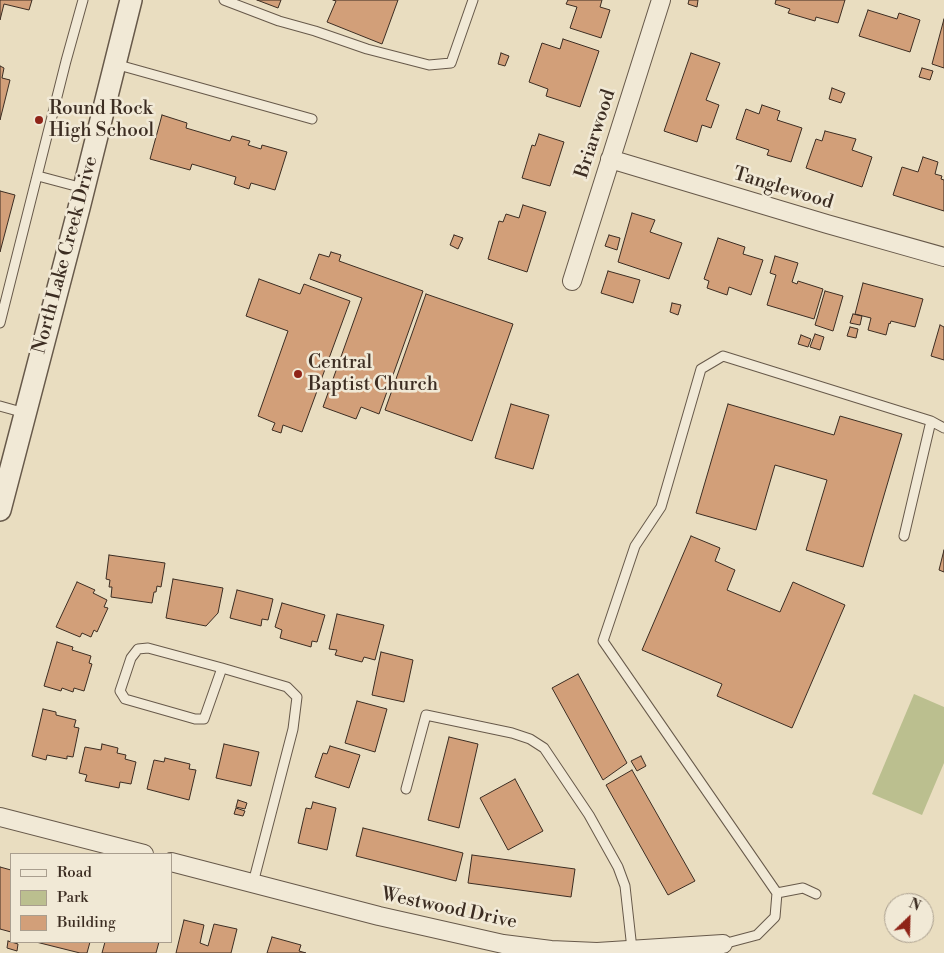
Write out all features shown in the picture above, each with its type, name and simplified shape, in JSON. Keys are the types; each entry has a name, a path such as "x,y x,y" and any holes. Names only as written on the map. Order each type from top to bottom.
{"street":[{"name":"North Lake Creek Drive","path":"0,510 131,0"},
{"name":"Briarwood","path":"572,281 661,0"},
{"name":"Tanglewood","path":"610,159 818,222 944,256"},
{"path":"0,817 140,853"},
{"name":"Westwood Drive","path":"172,862 379,916 503,944 551,952 597,952 723,944"}],"lane":[{"path":"0,323 66,60 83,0"},
{"path":"224,0 278,21 315,31 367,49 429,65 451,63 473,0"},
{"path":"115,64 312,119"},
{"path":"38,176 84,188"},
{"path":"723,944 756,935 775,917 777,893 603,641 635,546 661,507 701,369 722,356 931,421 944,428"},
{"path":"0,406 25,413"},
{"path":"904,536 931,421"},
{"path":"222,668 204,719 194,719 125,699 120,691 131,658 138,648 148,648 222,668 287,687 297,697 293,728 253,883"},
{"path":"406,790 426,715 512,733 530,739 544,748 589,815 618,867 625,886 632,949"},
{"path":"777,893 803,888 816,894"}],"green space":[{"path":"914,694 944,707 944,763 922,815 872,794"}],"building":[{"path":"0,0 32,0 29,10 4,4 0,20"},
{"path":"257,0 281,0 278,8"},
{"path":"333,0 398,0 382,44 327,22 336,1"},
{"path":"568,0 602,0 600,7 610,10 601,38 570,28 577,7 566,4"},
{"path":"689,0 698,0 697,7 688,4"},
{"path":"776,0 845,0 838,23 816,17 815,21 788,13 790,9 775,4"},
{"path":"868,10 897,19 899,13 920,20 910,52 859,36"},
{"path":"944,19 944,68 932,64"},
{"path":"563,39 599,51 580,107 546,96 548,89 529,82 542,43 560,49"},
{"path":"501,53 509,56 505,66 498,64"},
{"path":"691,53 720,63 706,100 719,105 711,128 702,125 697,142 664,131"},
{"path":"0,66 4,68 2,78 10,80 0,120"},
{"path":"922,68 933,71 930,80 919,77"},
{"path":"832,88 845,93 841,103 829,99"},
{"path":"762,105 780,111 777,120 802,128 791,162 767,155 769,150 736,139 746,109 759,114"},
{"path":"162,115 187,123 186,128 230,141 232,136 250,141 248,145 261,149 262,145 287,152 275,190 251,183 249,189 234,184 236,177 192,164 190,170 150,159"},
{"path":"825,131 856,139 852,150 872,157 862,187 806,168 816,139 822,141"},
{"path":"539,134 564,142 550,186 522,178 532,145 535,146"},
{"path":"923,157 938,162 935,174 942,176 941,179 944,180 944,211 893,195 902,167 918,172"},
{"path":"0,191 15,195 0,252"},
{"path":"523,205 546,212 527,272 488,259 499,221 503,222 506,214 519,218"},
{"path":"632,213 655,220 650,232 682,243 669,279 618,262"},
{"path":"454,235 463,238 458,249 450,245"},
{"path":"609,235 620,238 617,250 605,246"},
{"path":"718,238 745,247 743,254 763,260 751,295 729,287 727,295 707,288 709,281 704,279"},
{"path":"331,252 341,255 339,261 423,291 379,414 361,407 356,419 323,407 362,298 310,279 319,254 329,257"},
{"path":"775,256 798,263 792,282 797,284 798,281 823,289 814,319 767,305 776,275 770,273"},
{"path":"608,271 640,280 633,303 601,293"},
{"name":"Central Baptist Church","path":"259,279 300,294 304,284 350,301 302,432 283,425 281,433 272,430 275,423 258,416 288,331 246,316"},
{"path":"863,283 923,299 915,327 891,321 886,335 868,330 871,318 855,314"},
{"path":"825,291 843,296 833,331 815,325"},
{"path":"426,294 513,324 472,441 385,410"},
{"path":"672,303 681,305 678,315 670,312"},
{"path":"853,314 862,316 860,325 850,323"},
{"path":"940,325 944,327 944,360 931,356"},
{"path":"850,327 858,329 856,338 847,336"},
{"path":"815,334 824,337 820,350 810,347"},
{"path":"801,335 811,339 808,347 798,344"},
{"path":"511,404 549,415 533,469 495,458"},
{"path":"728,404 834,435 840,416 902,434 863,567 806,550 827,480 775,465 756,530 696,513"},
{"path":"691,536 720,548 715,561 735,570 727,590 780,612 793,582 845,605 792,728 717,696 722,684 642,650"},
{"path":"944,550 944,572 939,570"},
{"path":"109,555 165,563 161,587 157,586 152,603 111,597 112,587 109,587 110,580 106,579"},
{"path":"173,579 223,588 218,613 206,626 166,618"},
{"path":"77,582 95,590 93,593 107,600 104,607 108,608 97,632 94,630 91,637 82,633 80,637 56,627"},
{"path":"237,590 273,599 268,620 262,619 261,626 230,618"},
{"path":"282,603 325,615 317,642 312,641 311,647 280,638 282,630 275,627"},
{"path":"337,614 384,625 375,660 364,657 362,662 335,655 337,650 329,649"},
{"path":"57,642 73,647 72,650 91,656 89,663 92,664 84,691 74,688 73,692 62,688 61,691 44,686"},
{"path":"381,652 413,660 404,702 372,695"},
{"path":"578,674 627,763 603,780 552,688"},
{"path":"357,701 387,709 375,752 345,743"},
{"path":"43,709 56,712 56,715 76,720 74,727 79,728 73,757 67,756 67,759 47,755 46,760 32,756"},
{"path":"449,737 478,744 459,828 428,820"},
{"path":"102,744 118,748 117,753 126,755 125,759 136,762 131,784 120,782 119,788 85,781 87,775 79,773 85,747 101,750"},
{"path":"224,744 259,752 251,786 216,778"},
{"path":"330,746 360,755 349,788 315,777 323,753 327,754"},
{"path":"641,756 646,766 637,771 631,761"},
{"path":"165,758 190,764 189,769 196,770 189,800 147,789 154,760 164,762"},
{"path":"632,770 695,881 668,895 606,785"},
{"path":"515,779 543,831 508,850 480,798"},
{"path":"238,800 247,803 245,809 236,807"},
{"path":"313,802 336,808 327,850 298,843 306,808 311,809"},
{"path":"236,808 245,811 243,816 234,814"},
{"path":"363,828 463,853 456,881 356,856"},
{"path":"472,855 575,869 571,897 468,883"},
{"path":"0,867 10,870 10,932 0,929"},
{"path":"184,920 204,925 200,943 208,946 214,924 237,929 231,953 176,953"},
{"path":"272,937 301,945 299,951 306,953 267,953"},
{"path":"8,941 18,944 17,951 7,948"},
{"path":"40,943 90,943 87,953"},
{"path":"105,943 159,943 156,953 102,953"}],"place":[{"name":"Round Rock High School","path":"39,120"},
{"name":"Central Baptist Church","path":"298,374"}]}
